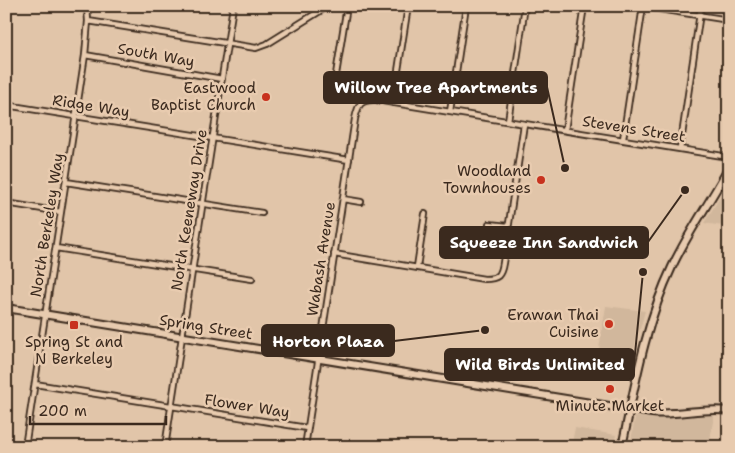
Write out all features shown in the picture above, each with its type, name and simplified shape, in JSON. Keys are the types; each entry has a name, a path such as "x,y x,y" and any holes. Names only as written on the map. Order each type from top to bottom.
{"street":[{"name":"North Berkeley Way","path":"25,447 85,55 88,21 87,6"},
{"name":"North Keeneway Drive","path":"165,447 233,6"},
{"path":"88,21 256,48 267,44 328,6"},
{"path":"334,87 347,6"},
{"path":"393,103 408,6"},
{"path":"450,112 466,6"},
{"path":"508,121 525,6"},
{"path":"565,130 584,6"},
{"path":"623,139 642,6 729,20"},
{"path":"680,149 702,6"},
{"name":"South Way","path":"85,55 222,79"},
{"name":"Stevens Street","path":"359,105 363,101 368,100 393,103 729,157"},
{"name":"Ridge Way","path":"6,105 349,160"},
{"name":"Wabash Avenue","path":"305,447 355,119 359,105"},
{"path":"334,254 484,279 498,276 502,269 524,124"},
{"path":"622,447 642,349 652,316 672,265 729,167"},
{"path":"66,182 262,213"},
{"path":"343,200 361,202"},
{"path":"6,203 61,212"},
{"path":"417,267 425,214"},
{"path":"489,224 508,226"},
{"path":"56,248 252,279"},
{"name":"Spring Street","path":"6,308 630,409 667,414 706,409 729,411"},
{"name":"Flower Way","path":"35,384 308,428"}],"shaded area":[{"path":"729,183 729,227 704,223"},
{"path":"606,306 645,311 628,372 596,367"},
{"path":"714,415 709,447 630,447 635,417"},
{"path":"575,428 616,435 613,447 571,447"}],"place":[{"name":"Eastwood Baptist Church","path":"266,97"},
{"name":"Willow Tree Apartments","path":"565,168"},
{"name":"Woodland Townhouses","path":"541,180"},
{"name":"Squeeze Inn Sandwich","path":"685,190"},
{"name":"Wild Birds Unlimited","path":"643,272"},
{"name":"Erawan Thai Cuisine","path":"609,324"},
{"name":"Spring St and N Berkeley","path":"74,325"},
{"name":"Horton Plaza","path":"485,330"},
{"name":"Minute Market","path":"610,389"}]}
